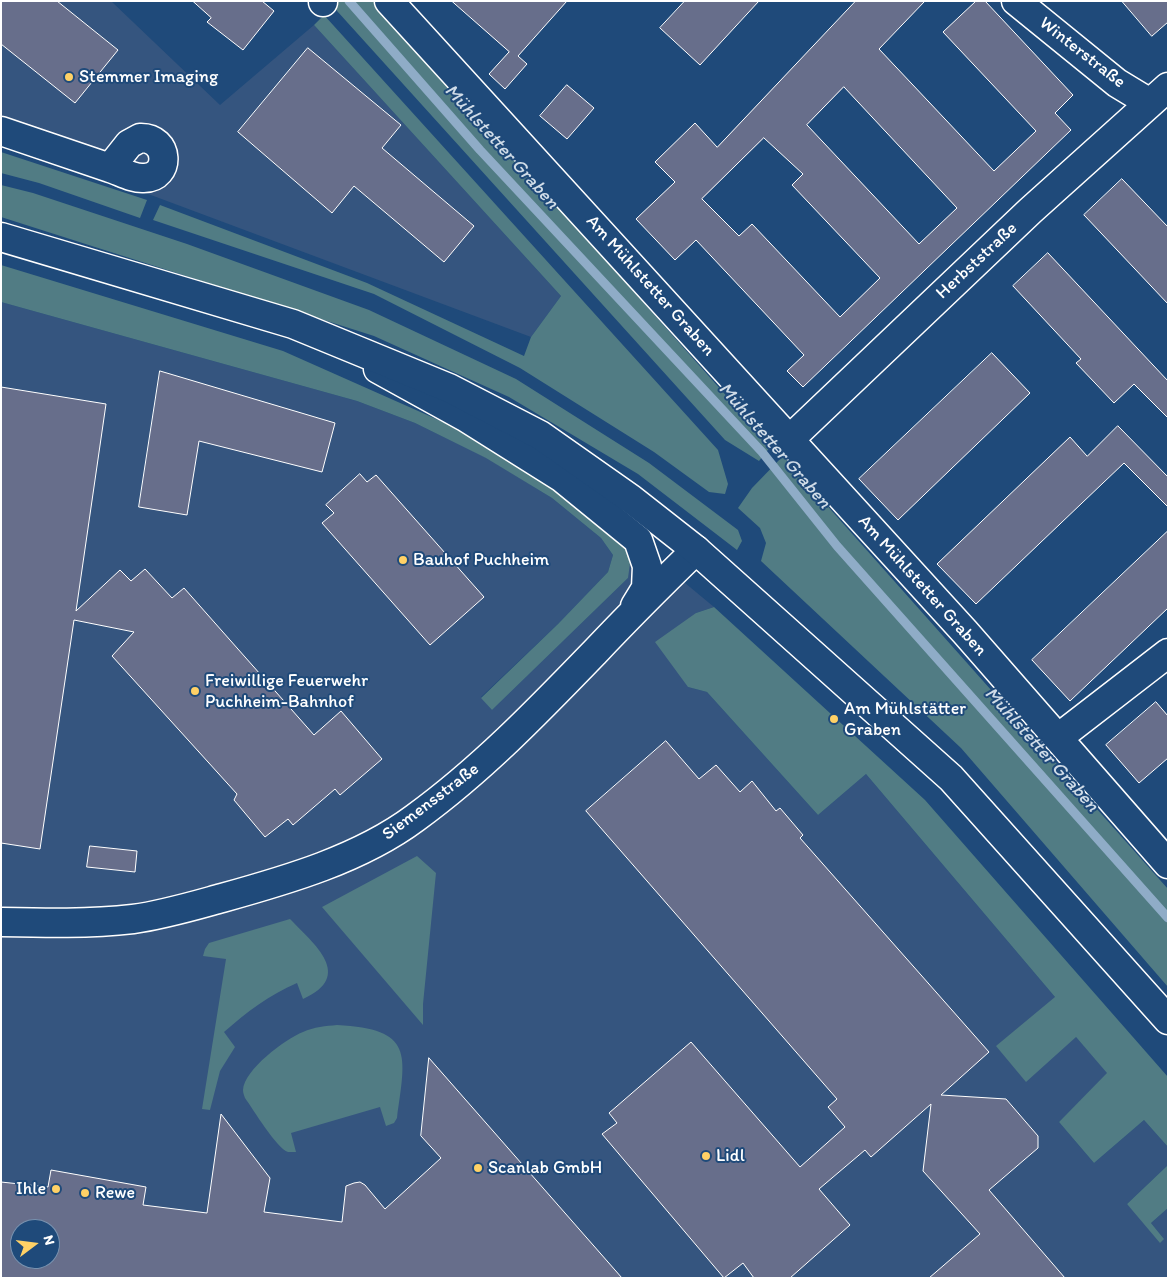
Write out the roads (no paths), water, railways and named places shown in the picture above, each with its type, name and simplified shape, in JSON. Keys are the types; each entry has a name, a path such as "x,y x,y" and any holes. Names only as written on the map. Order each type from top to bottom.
{"street":[{"name":"Am Mühlstetter Graben","path":"390,1 958,624 1168,864"},
{"name":"Winterstraße","path":"1016,1 1117,83 1159,95"},
{"name":"Herbststraße","path":"790,440 965,272 1159,95"},
{"path":"1,131 110,168"},
{"path":"1,237 293,324 449,388 540,435 630,499 696,550 951,778 1168,1020"},
{"path":"293,324 473,422 562,478 638,540 647,566 646,588 629,617"},
{"name":"Siemensstraße","path":"1,922 89,923 181,910 288,880 377,843 415,819 519,731 696,550"},
{"path":"1058,738 1168,653"}],"waterway":[{"name":"Mühlstetter Graben","path":"349,1 480,150 762,452 837,546 1168,918"}],"place":[{"name":"Stemmer Imaging","path":"69,77"},
{"name":"Bauhof Puchheim","path":"403,560"},
{"name":"Freiwillige Feuerwehr Puchheim-Bahnhof","path":"195,691"},
{"name":"Am Mühlstätter Graben","path":"834,719"},
{"name":"Lidl","path":"706,1156"},
{"name":"Scanlab GmbH","path":"478,1168"},
{"name":"Ihle","path":"56,1189"},
{"name":"Rewe","path":"85,1193"}]}
